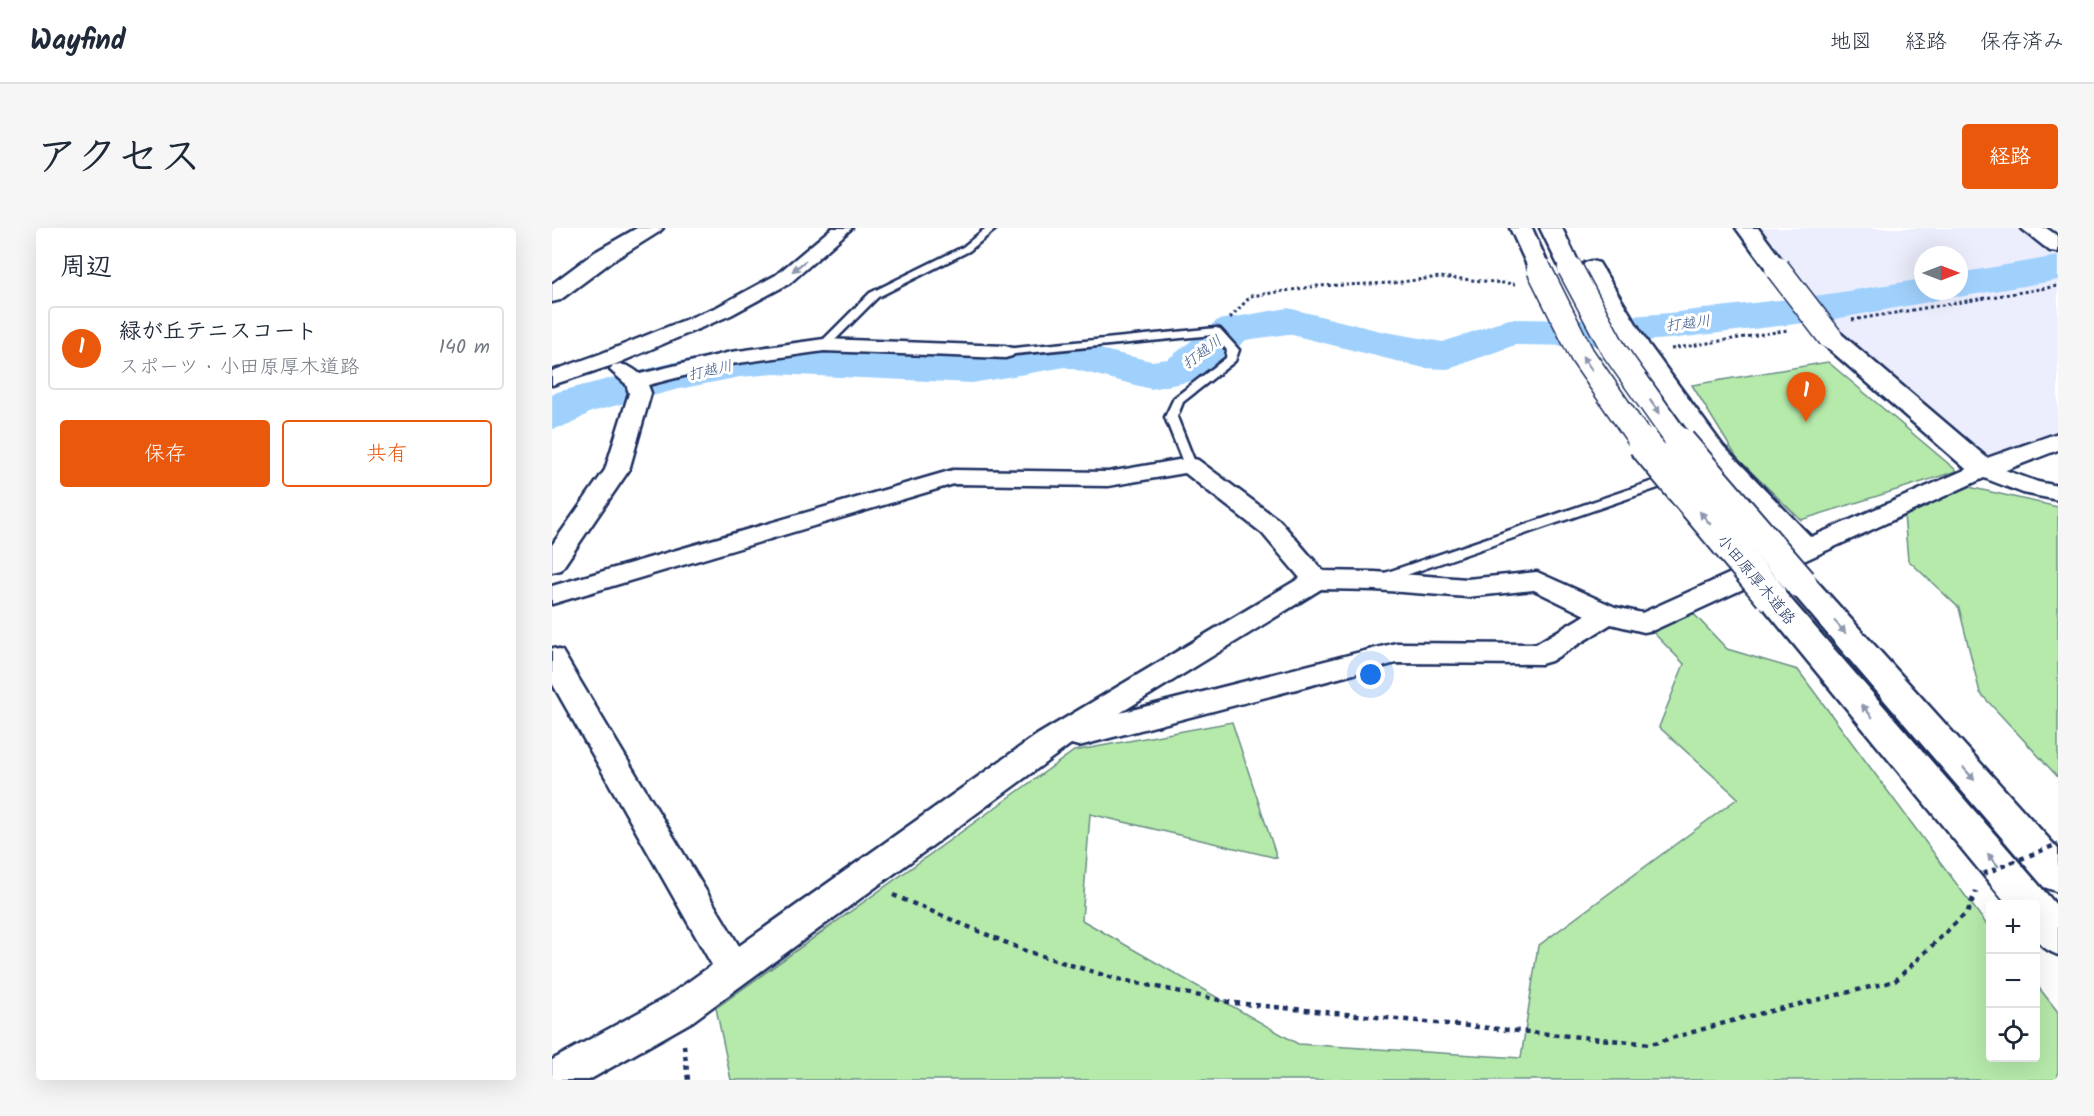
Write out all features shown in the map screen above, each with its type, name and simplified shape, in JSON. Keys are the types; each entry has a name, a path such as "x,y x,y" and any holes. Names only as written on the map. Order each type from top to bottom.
{"main road":[{"path":"552,295 603,257 652,228"},
{"name":"小田原厚木道路","path":"1521,228 1532,277 1582,355 1650,453 1786,589 2058,876"},
{"name":"小田原厚木道路","path":"1551,228 1581,267 1614,350 1786,589 2028,900"},
{"path":"1747,228 1830,338 1983,469 2058,441"},
{"path":"2032,228 2058,246"},
{"path":"2040,915 2058,937"}],"street":[{"path":"552,378 608,359 753,296 783,279 843,228"},
{"path":"1581,267 1715,451 1807,548"},
{"path":"638,387 731,358 824,345 1005,352"},
{"path":"608,359 638,387"},
{"path":"552,564 617,470 638,387"},
{"path":"552,595 953,477 1108,479 1190,465 1271,527 1316,580"},
{"path":"552,1080 680,1009 1048,742 1316,580 1375,580 1467,588 1537,581 1607,614 1644,623 1983,469 2032,488 2058,493"},
{"path":"1048,742 1396,653 1541,654 1607,614"},
{"path":"552,658 734,970"}],"lane":[{"path":"824,345 874,295 966,249 992,228"},
{"path":"1005,352 1216,331 1233,350 1231,359 1178,400 1171,417 1190,465"},
{"path":"1375,580 1656,484"}],"path":[{"path":"1216,331 1251,297 1307,288 1393,283 1440,277 1532,277"},
{"path":"859,881 1026,951 1113,978 1234,1003 1652,1044 1742,1018 1895,981 1968,911 1983,874 2058,844"}],"shaded area":[{"path":"1753,228 2058,228 2058,441 1983,469 1830,337"}],"green space":[{"path":"1828,362 1957,471 1801,520 1737,458 1692,385"},
{"path":"1969,487 2058,507 2058,777 1980,693 1959,608 1908,560 1904,515"},
{"path":"1692,612 1727,649 1798,670 1986,924 1986,1062 2040,1062 2040,989 2058,1012 2058,1080 731,1080 716,1008 1074,751 1232,722 1277,858 1090,814 1082,920 1298,1044 1521,1058 1538,946 1738,798 1659,727 1684,664 1644,623"}],"waterway":[{"name":"打越川","path":"1968,283 2058,268"},
{"name":"打越川","path":"552,415 574,402 675,376 740,363 774,360 972,369 1065,354 1151,375 1182,370 1233,329 1288,321 1326,329 1375,344 1411,349 1424,355 1448,356 1509,332 1579,333 1669,326 1829,307 1914,293"}],"place":[{"name":"緑が丘テニスコート","path":"1806,422"}]}
